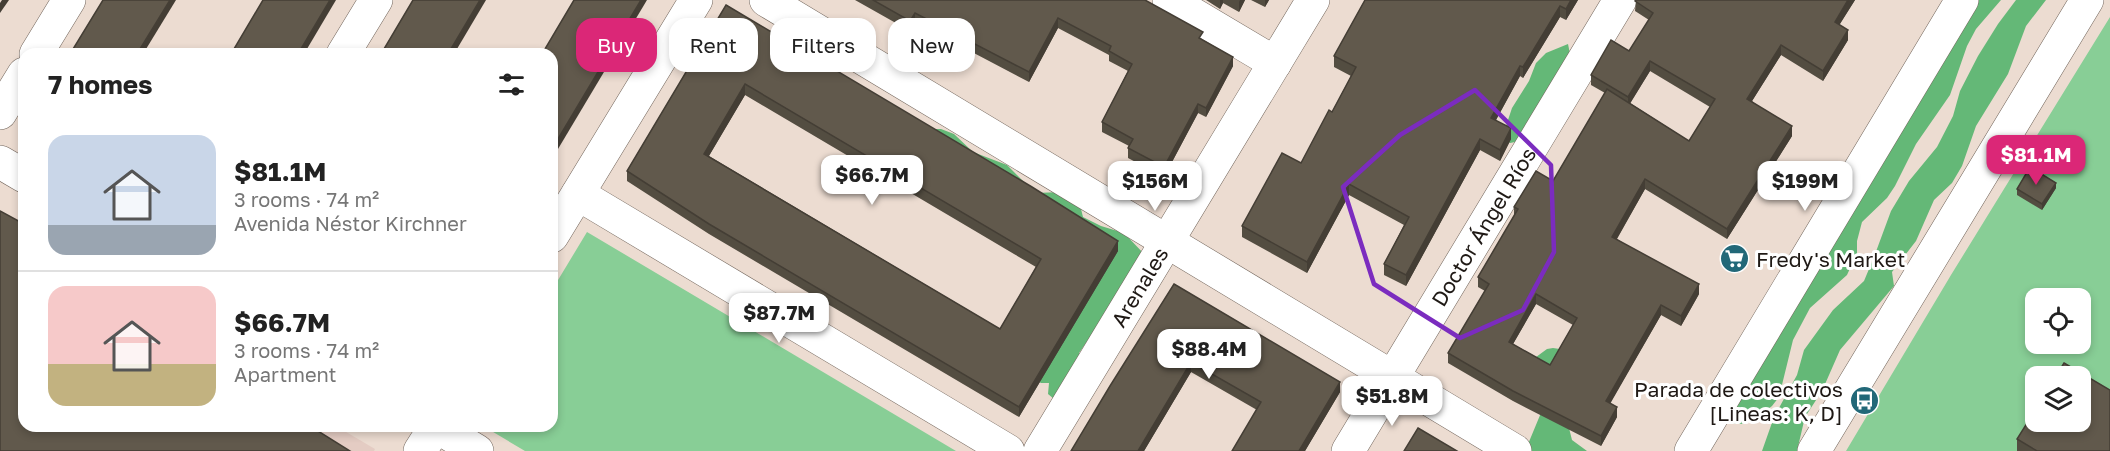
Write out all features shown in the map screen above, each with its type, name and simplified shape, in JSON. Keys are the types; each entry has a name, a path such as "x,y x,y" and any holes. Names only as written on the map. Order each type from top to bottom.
{"street":[{"path":"40,48 69,0"},
{"path":"347,48 376,0"},
{"path":"558,226 696,0"},
{"path":"766,0 1515,451"},
{"path":"1169,0 1275,63"},
{"name":"Arenales","path":"1040,451 1313,0"},
{"name":"Doctor Ángel Ríos","path":"1348,451 1620,0"},
{"path":"1691,451 1962,0"},
{"path":"1814,451 2087,0"},
{"path":"0,113 18,84"},
{"path":"0,162 18,172"},
{"path":"578,194 1008,451"},
{"path":"420,451 432,432"},
{"path":"446,432 477,451"}],"highlighted area":[{"path":"1475,90 1551,165 1554,252 1523,310 1460,338 1374,284 1343,187 1400,135"}],"shaded area":[{"path":"230,432 346,432 375,449 374,451 219,451"}],"green space":[{"path":"1970,0 2001,0 1976,29 1967,46 1950,95 1916,144 1895,186 1887,198 1862,222 1857,241 1857,253 1847,275 1810,308 1793,340 1779,397 1772,406 1753,421 1741,424 1729,423 1720,416"},
{"path":"2016,0 2046,0 2026,26 2008,74 1976,126 1962,166 1952,183 1934,200 1916,241 1892,272 1894,286 1840,350 1822,391 1805,417 1797,451 1762,451 1774,417 1797,375 1804,350 1833,310 1864,281 1891,211 1909,181 1937,147 1953,116 1960,91 1978,56"},
{"path":"2110,17 2110,451 1846,451 1951,275"},
{"path":"1568,44 1571,59 1525,140 1510,143 1505,139 1506,126 1512,108 1529,81 1536,63 1546,53"},
{"path":"933,129 941,129 954,134 973,152 1007,165 1035,193 1062,192 1081,209 1083,217 1101,226 1124,233 1146,256 1079,353 1080,356 1054,399 1048,394 1049,383 1041,383 1033,378 1078,298"},
{"path":"587,232 956,451 525,451 493,432 558,432 558,280"},
{"path":"1547,349 1573,351 1569,428 1572,440 1587,451 1528,451 1526,449 1543,408 1532,360"}],"building":[{"path":"103,0 170,0 141,48 74,48"},
{"path":"263,0 330,0 302,48 235,48"},
{"path":"413,0 480,0 452,48 385,48"},
{"path":"574,0 641,0 630,18 576,18 576,72 598,72 558,139 558,48 546,48"},
{"path":"873,0 1145,0 1203,32 1199,38 1233,57 1206,108 1198,104 1164,167 1128,148 1133,139 1102,122 1132,64 1109,51 1111,46 1058,18 1029,72 975,44 975,18 925,18 915,13 912,18 905,18"},
{"path":"1365,0 1571,0 1566,9 1560,6 1523,67 1520,66 1491,118 1511,128 1500,150 1480,139 1406,275 1384,264 1409,217 1349,184 1307,262 1242,226 1282,153 1301,163 1329,110 1332,112 1356,67 1334,56"},
{"path":"1848,0 1835,22 1848,30 1823,71 1781,45 1747,99 1792,126 1727,229 1645,179 1612,237 1699,284 1681,316 1661,305 1606,401 1617,407 1601,436 1513,391 1448,353 1489,284 1478,277 1518,209 1514,207 1536,171 1553,181 1607,89 1689,141 1715,99 1650,61 1628,97 1591,75 1611,40 1629,51 1653,13 1635,1","holes":["1536,294 1577,318 1550,365 1509,342"]},
{"path":"726,5 748,18 718,18"},
{"path":"758,24 770,31 770,72 839,72 1118,241 1019,407 709,224 627,171 686,72 758,72","holes":["745,84 1041,259 1000,329 704,154"]},
{"path":"2030,167 2056,183 2042,204 2017,189"},
{"path":"0,211 18,221 18,432 320,432 350,451 0,451"},
{"path":"1174,284 1340,382 1299,451 1232,451 1261,402 1191,362 1138,451 1071,451"},
{"path":"2091,379 2110,390 2110,451 2037,451 2017,439 2025,426 2025,432 2091,432"},
{"path":"1418,428 1457,451 1404,451"}],"place":[{"name":"Fredy's Market","path":"1735,259"},
{"name":"Parada de colectivos [Lineas: K, D]","path":"1864,401"}]}
